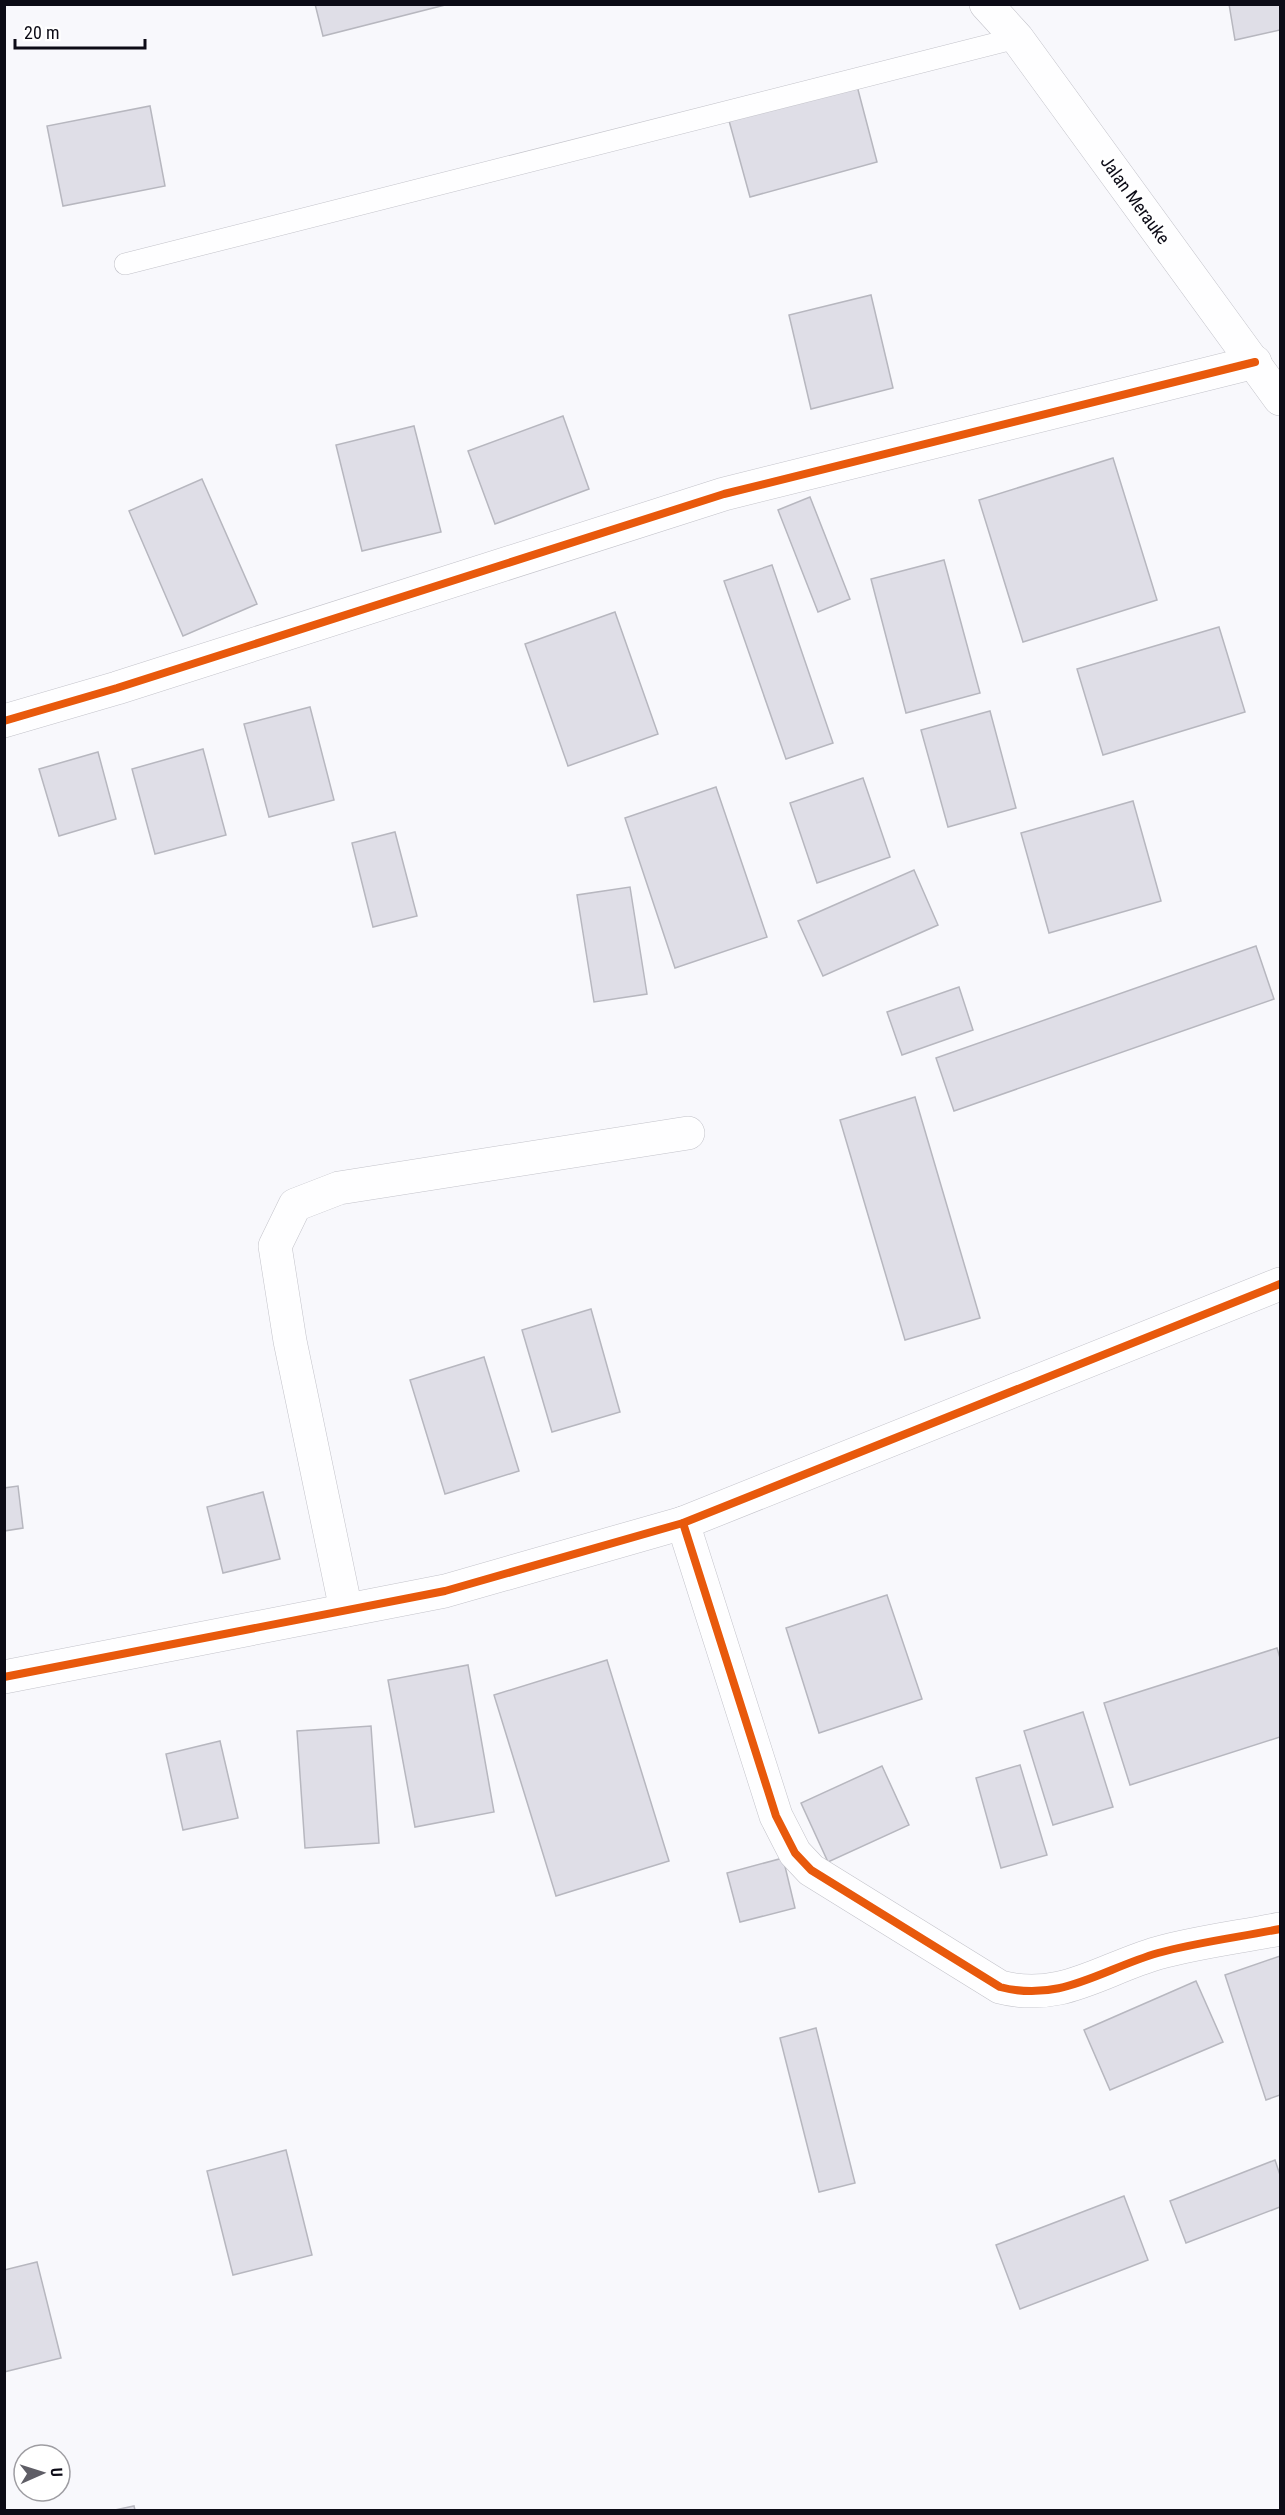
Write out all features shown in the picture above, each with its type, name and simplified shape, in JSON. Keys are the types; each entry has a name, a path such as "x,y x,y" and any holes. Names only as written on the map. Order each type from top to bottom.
{"street":[{"name":"Jalan Merauke","path":"986,4 1017,38 1281,399"},
{"path":"4,722 724,494 1255,362"},
{"path":"346,1610 290,1341 275,1246 296,1205 339,1188 688,1133"},
{"path":"4,1677 445,1591 683,1523 1281,1284"},
{"path":"683,1523 776,1816 795,1853 811,1870 1000,1987 1021,1993 1071,1987 1132,1961 1161,1952 1281,1929"}],"lane":[{"path":"125,264 1017,38"}],"building":[{"path":"315,4 449,4 323,36"},
{"path":"1229,4 1280,4 1280,30 1235,40"},
{"path":"856,82 877,162 750,197 728,117"},
{"path":"150,106 165,186 63,206 47,126"},
{"path":"871,295 893,388 811,409 789,315"},
{"path":"563,416 589,489 495,524 468,451"},
{"path":"414,426 441,532 362,551 336,445"},
{"path":"1113,458 1157,600 1023,642 979,500"},
{"path":"202,479 257,604 183,636 129,511"},
{"path":"810,497 850,599 818,612 778,510"},
{"path":"944,560 980,693 906,713 871,579"},
{"path":"772,565 833,743 786,759 724,581"},
{"path":"615,612 658,734 568,766 525,644"},
{"path":"1219,627 1245,712 1103,755 1077,669"},
{"path":"310,707 334,800 269,817 244,724"},
{"path":"990,711 1016,808 948,827 921,730"},
{"path":"203,749 226,835 155,854 132,769"},
{"path":"98,752 116,819 59,836 39,769"},
{"path":"863,778 890,857 817,883 790,803"},
{"path":"716,787 767,937 675,968 625,818"},
{"path":"1133,801 1161,901 1049,933 1021,833"},
{"path":"395,832 417,916 373,927 352,843"},
{"path":"914,870 938,925 823,976 798,921"},
{"path":"630,887 647,994 594,1002 577,895"},
{"path":"1256,946 1274,999 954,1111 936,1058"},
{"path":"959,987 973,1030 902,1055 887,1012"},
{"path":"915,1097 980,1318 905,1340 840,1120"},
{"path":"591,1309 620,1412 552,1432 522,1330"},
{"path":"484,1357 519,1471 445,1494 410,1380"},
{"path":"18,1486 23,1528 4,1531 4,1488"},
{"path":"263,1492 280,1559 223,1573 207,1507"},
{"path":"887,1595 922,1699 819,1733 786,1628"},
{"path":"1277,1648 1280,1658 1280,1737 1130,1785 1104,1703"},
{"path":"607,1660 669,1861 556,1896 494,1695"},
{"path":"468,1665 494,1812 415,1827 388,1680"},
{"path":"1083,1712 1113,1807 1053,1825 1024,1731"},
{"path":"371,1726 379,1843 305,1848 297,1731"},
{"path":"220,1741 238,1818 183,1830 166,1754"},
{"path":"1020,1765 1047,1855 1001,1868 976,1778"},
{"path":"882,1766 909,1825 828,1862 801,1803"},
{"path":"783,1858 795,1908 740,1922 727,1873"},
{"path":"1280,1956 1280,2095 1266,2100 1225,1975"},
{"path":"1196,1981 1223,2042 1110,2090 1084,2030"},
{"path":"816,2028 855,2183 819,2192 780,2038"},
{"path":"286,2150 312,2255 233,2275 207,2171"},
{"path":"1275,2160 1280,2175 1280,2207 1186,2243 1170,2201"},
{"path":"1124,2196 1148,2260 1020,2309 996,2245"},
{"path":"37,2262 61,2358 4,2372 4,2270"},
{"path":"134,2506 135,2510 115,2510"}],"cycle path":[{"path":"4,721 117,688 724,494 1255,362"},
{"path":"4,1677 445,1591 683,1523 1280,1284"},
{"path":"683,1523 776,1816 795,1853 811,1870 1000,1987 1022,1991 1043,1991 1062,1987 1158,1953 1280,1929"}]}
